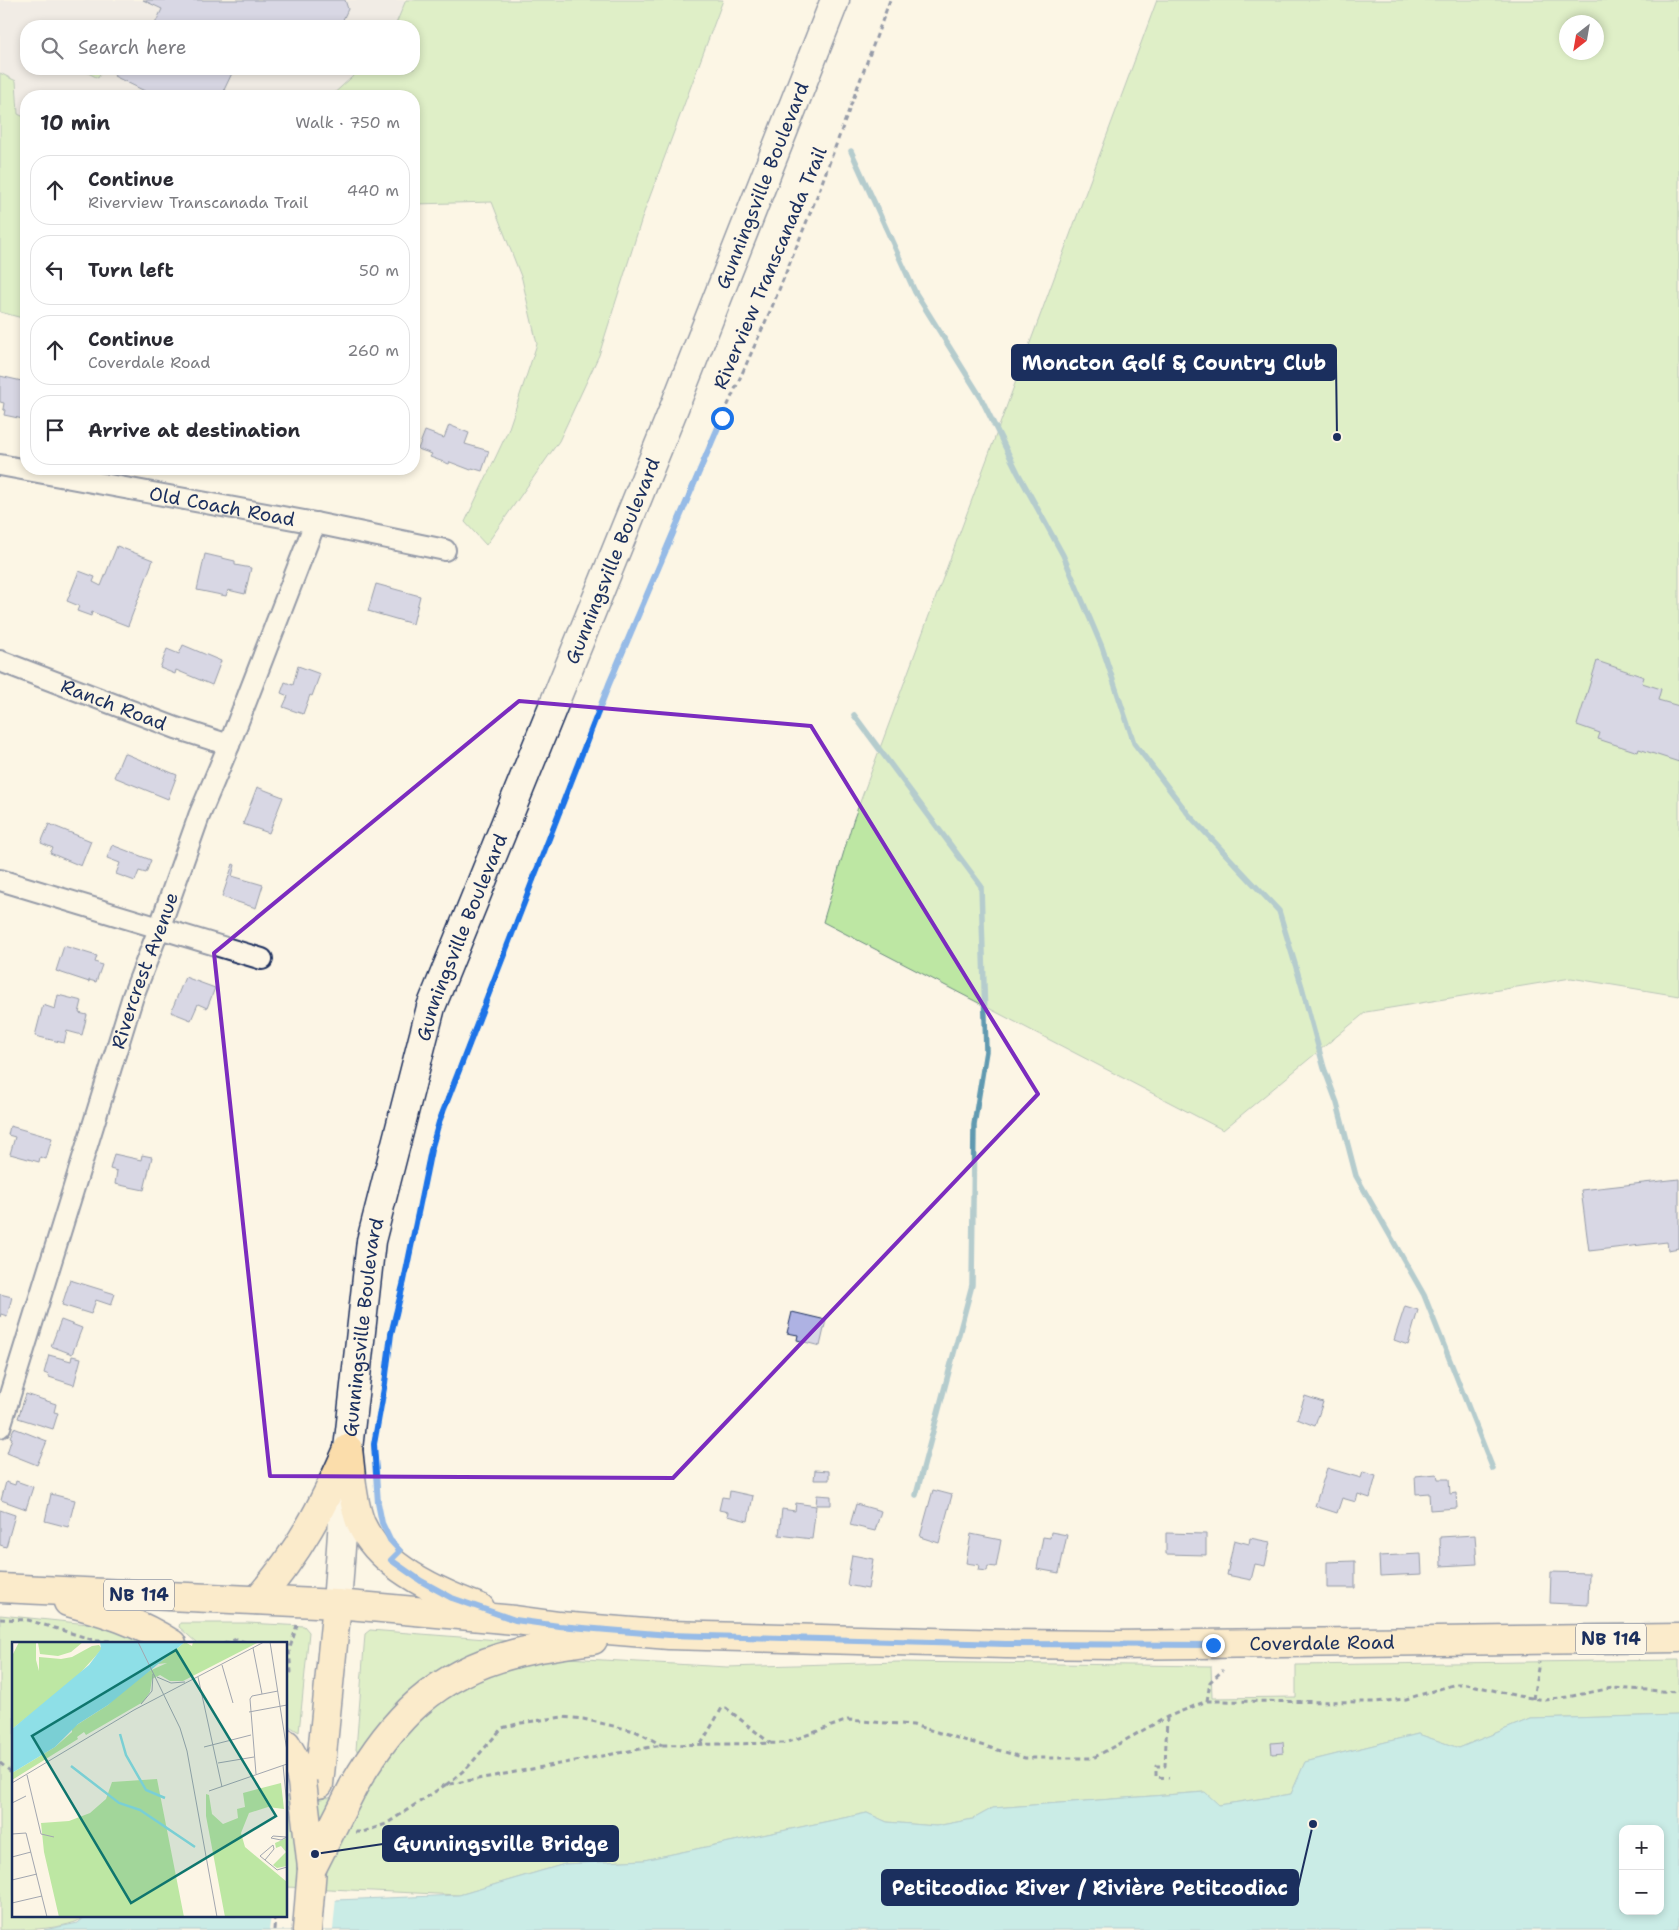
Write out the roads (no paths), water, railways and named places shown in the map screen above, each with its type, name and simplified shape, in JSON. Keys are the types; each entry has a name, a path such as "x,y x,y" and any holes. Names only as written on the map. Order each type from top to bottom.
{"main road":[{"name":"Gunningsville Boulevard","path":"307,1930 312,1868 310,1783 337,1604 348,1448 371,1241 432,1007 672,413 835,0"},
{"path":"257,1600 284,1569 309,1531 326,1500 348,1448"},
{"path":"348,1448 357,1510 369,1539 391,1560 435,1589 452,1598 515,1620"},
{"path":"10,1588 116,1616 139,1625 169,1642"},
{"name":"NB 114","path":"10,1588 337,1604"},
{"name":"Coverdale Road","path":"337,1604 515,1620 640,1634 1006,1644 1093,1645 1679,1638"},
{"path":"312,1868 353,1787 381,1741 405,1714 432,1691 460,1674 514,1654 543,1647 640,1634"},
{"path":"288,1748 310,1783"}],"street":[{"name":"Old Coach Road","path":"0,465 20,469"},
{"name":"Old Coach Road","path":"54,475 315,523 445,550"},
{"name":"Rivercrest Avenue","path":"0,1427 133,996 159,929 198,816 229,746 315,523"},
{"name":"Ranch Road","path":"0,661 176,728 229,746"},
{"path":"0,880 262,959"}],"water":[{"path":"1679,1715 1679,1930 44,1930 78,1923 84,1918 288,1918 288,1902 459,1895 565,1864 644,1860 867,1813 887,1822 936,1826 973,1819 993,1808 1205,1792 1219,1805 1291,1794 1305,1762 1418,1734 1459,1748 1530,1719"}],"waterway":[{"path":"851,151 915,292 980,396 1018,473 1063,555 1102,647 1134,743 1189,815 1279,911 1324,1068 1337,1103 1356,1176 1424,1295 1493,1469"},
{"path":"854,715 981,886 986,1051 974,1125 972,1285 916,1495"}],"place":[{"name":"Moncton Golf & Country Club","path":"1337,437"},
{"name":"Petitcodiac River / Rivière Petitcodiac","path":"1313,1824"},
{"name":"Gunningsville Bridge","path":"315,1854"}]}
